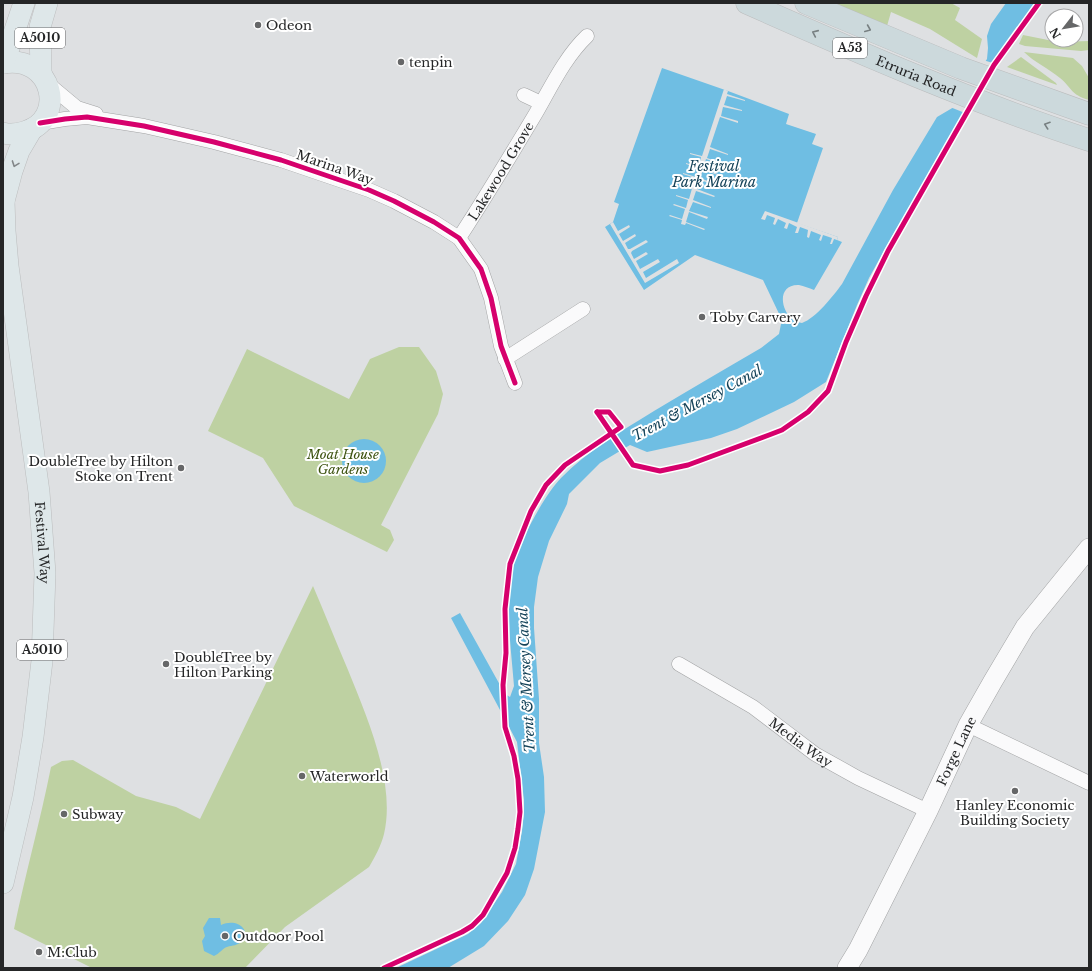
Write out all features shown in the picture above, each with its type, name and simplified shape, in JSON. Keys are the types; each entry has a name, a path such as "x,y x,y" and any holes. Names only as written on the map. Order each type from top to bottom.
{"highway":[{"name":"Etruria Road","path":"747,3 877,60 954,91 1086,139"},
{"name":"Etruria Road","path":"806,3 961,68 1088,114"}],"main road":[{"name":"A5010","path":"24,3 3,63 17,61 30,65 44,78"},
{"name":"A5010","path":"36,126 45,117 50,106 50,96 44,78 40,27 47,3"},
{"path":"3,133 17,134 36,126"},
{"name":"Festival Way","path":"3,883 23,797 33,737 42,661 45,573 39,492 9,274 5,231 4,196 19,151 36,126"}],"street":[{"name":"Lakewood Grove","path":"459,238 486,197 564,66 580,43 587,36"},
{"name":"Marina Way","path":"44,78 77,108 115,121"},
{"path":"524,95 541,103"},
{"name":"Marina Way","path":"36,126 65,119 87,117 144,126 200,139 288,162 382,196 434,222 459,238 481,269 491,298 500,346 515,383"},
{"path":"505,359 583,309"},
{"name":"Forge Lane","path":"847,968 858,950 928,811 968,725 1025,627 1089,548"},
{"name":"Media Way","path":"679,664 753,707 815,754 858,778 928,811"},
{"path":"968,725 1089,783"}],"green space":[{"path":"826,3 951,3 960,8 955,20 982,39 977,58 930,29 891,12 887,26"},
{"path":"1023,35 1044,39 1044,48 1019,44"},
{"path":"1084,41 1089,41 1089,50 1081,51 1047,48 1084,48"},
{"path":"1024,52 1073,58 1082,66 1089,78 1089,100 1079,96 1060,78"},
{"path":"1021,57 1056,83 1057,85 1007,67"},
{"name":"Moat House Gardens","path":"399,347 419,347 436,371 443,394 438,414 381,525 390,530 394,540 387,552 294,506 263,458 208,431 247,349 349,399 370,359"},
{"name":"Waterworld","path":"313,586 371,729 383,772 387,814 381,843 369,867 285,927 245,968 92,968 14,929 51,767 62,761 73,760 136,796 176,807 200,819"}],"water":[{"path":"1006,3 1034,3 960,118 869,278 826,382 794,402 737,429 711,438 647,452 630,445 600,463 569,494 567,504 549,541 538,577 534,607 539,699 539,743 544,777 545,812 534,869 525,895 508,921 484,946 448,968 396,968 468,934 481,923 502,892 516,864 522,831 524,800 517,742 451,618 460,613 505,694 510,697 514,686 509,621 512,572 519,548 548,494 571,468 605,442 654,411 761,348 779,334 782,320 763,280 695,255 644,290 605,227 613,222 619,204 614,202 662,68 789,114 786,124 816,134 812,144 823,148 797,223 838,237 837,240 842,242 814,290 799,285 792,286 784,293 783,304 785,310 794,321 802,323 818,312 842,284 893,190 937,117 954,107 987,59 987,36 991,24"},
{"path":"360,439 368,439 380,445 386,457 386,465 380,477 368,483 360,483 348,477 342,465 342,457 348,445"},
{"name":"Outdoor Pool","path":"209,918 220,918 221,925 232,923 240,926 245,932 245,936 237,945 225,948 214,956 204,951 202,941 205,936 203,928"}],"pier":[{"path":"983,60 996,64 965,113 950,107 952,106"},
{"path":"724,89 728,91 727,94 745,101 727,96 724,105 742,111 723,107 721,116 738,121 738,123 720,117 710,147 728,155 710,149 707,158 724,165 706,159 703,169 721,176 703,170 700,178 718,186 700,180 697,189 715,196 714,197 696,191 693,200 711,208 693,202 689,211 708,217 707,219 689,212 686,222 705,229 704,230 686,223 685,225 681,224 682,220 669,216 682,219 685,209 673,205 686,208 688,200 676,195 689,199 695,178 683,173 696,177 698,168 686,163 699,167 701,157 690,153 702,156"},
{"path":"765,211 838,237 837,240 834,239 832,244 830,244 832,238 823,235 821,241 819,240 821,235 811,231 809,238 807,237 808,230 800,227 798,233 795,233 797,227 789,223 787,229 784,228 786,223 778,219 775,225 773,224 775,218 767,215 765,220 761,219"},
{"path":"613,222 618,231 629,225 630,227 619,234 623,241 635,234 636,236 625,243 628,249 646,240 648,242 631,253 634,259 646,252 648,254 636,261 640,269 658,259 660,262 643,272 646,278 677,259 679,263 645,283 610,224"}],"cycle path":[{"path":"597,412 633,465 660,471 688,465 782,430 808,412 828,391 846,342 888,251 994,65 1039,3"},
{"path":"40,123 87,117 144,126 214,142 281,160 369,190 434,222 459,238 481,269 491,298 501,346 515,383"},
{"path":"384,968 472,926 483,915 507,873 515,848 520,812 518,779 514,756 505,727 503,685 506,653 505,609 510,564 531,511 546,485 565,465 621,427 609,412 597,412"}],"place":[{"name":"Odeon","path":"258,25"},
{"name":"tenpin","path":"401,62"},
{"name":"Toby Carvery","path":"702,317"},
{"name":"DoubleTree by Hilton Stoke on Trent","path":"181,468"},
{"name":"DoubleTree by Hilton Parking","path":"166,664"},
{"name":"Waterworld","path":"302,776"},
{"name":"Hanley Economic Building Society","path":"1015,791"},
{"name":"Subway","path":"64,814"},
{"name":"Outdoor Pool","path":"225,936"},
{"name":"M:Club","path":"39,952"}],"water label":[{"name":"Festival Park Marina","path":"714,174"},
{"name":"Trent & Mersey Canal","path":"697,403"},
{"name":"Trent & Mersey Canal","path":"526,680"}]}
